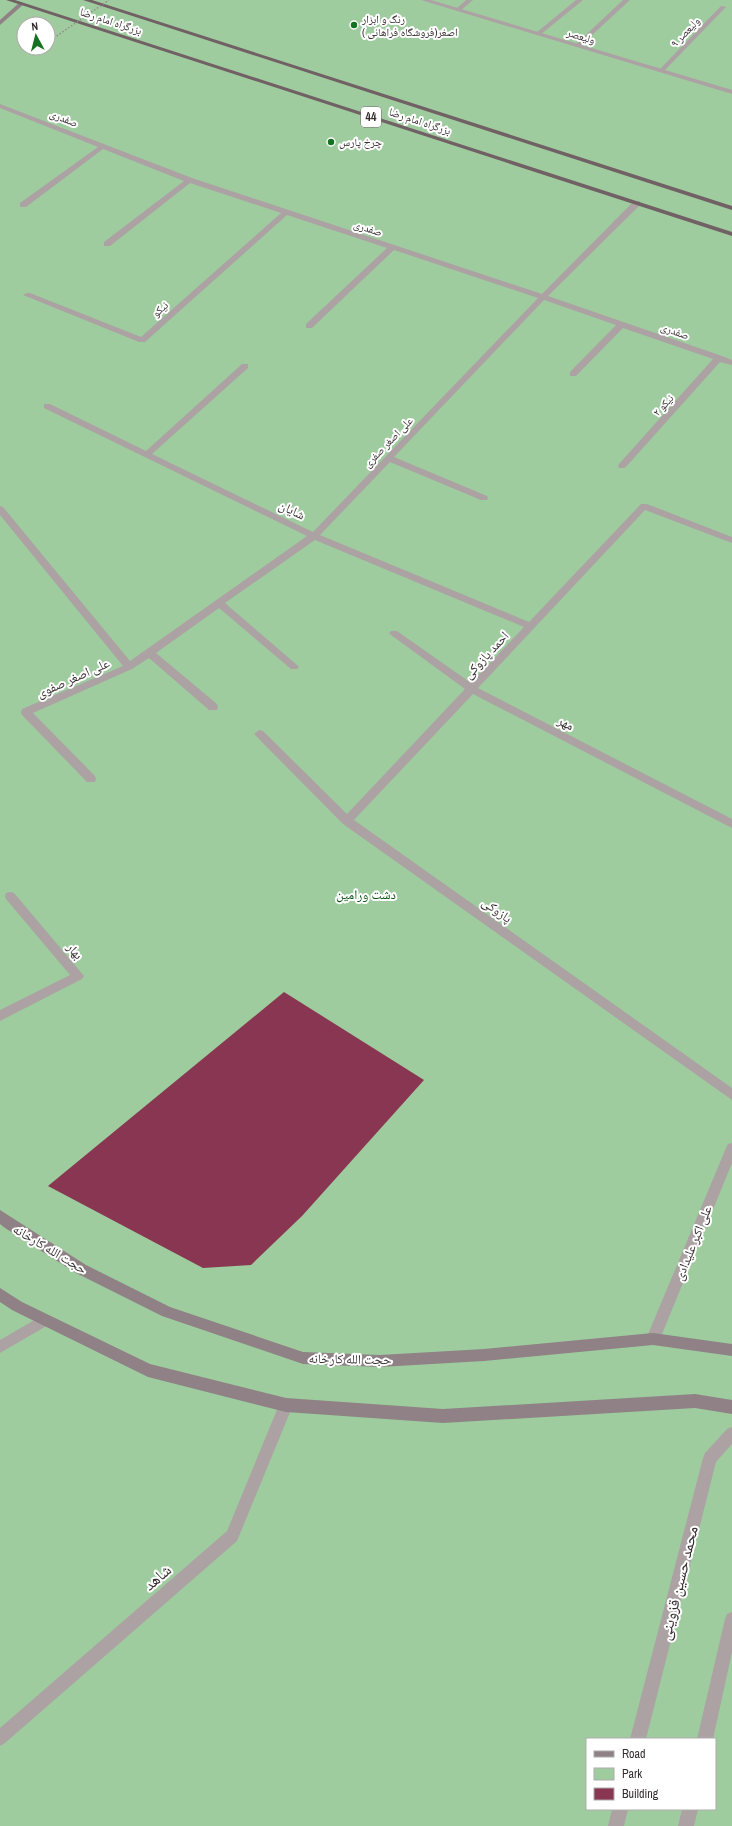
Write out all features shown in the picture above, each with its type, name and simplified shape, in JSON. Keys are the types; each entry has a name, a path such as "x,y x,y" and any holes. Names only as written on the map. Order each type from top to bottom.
{"highway":[{"name":"بزرگراه امام رضا","path":"9,0 732,234"},
{"name":"بزرگراه امام رضا","path":"86,0 732,208"}],"main road":[{"path":"0,23 21,4"},
{"name":"حجت الله کارخانه","path":"0,1216 9,1224 80,1269 167,1312 303,1358 380,1361 417,1359 484,1355 653,1339 732,1350"},
{"path":"0,1294 17,1306 148,1370 286,1405 443,1416 695,1401 732,1408"}],"street":[{"name":"ولیعصر","path":"424,0 732,92"},
{"path":"458,10 470,0"},
{"path":"538,34 580,0"},
{"path":"577,46 627,0"},
{"name":"ولیعصر ۹","path":"661,71 723,7"},
{"name":"صفدری","path":"0,106 189,180 285,213 543,297 732,363"},
{"path":"23,204 103,146"},
{"path":"107,244 189,180"},
{"name":"علی اصغر صفری","path":"129,667 314,536 543,297 637,203"},
{"name":"نیکو","path":"27,295 142,340 285,213"},
{"path":"309,326 392,248"},
{"path":"573,374 622,324"},
{"name":"نیکو ۲","path":"622,466 719,358"},
{"path":"147,454 245,366"},
{"name":"شایان","path":"47,406 314,536 530,626"},
{"path":"388,458 484,498"},
{"name":"احمد پازوکی","path":"347,821 644,506 732,540"},
{"path":"0,509 129,667"},
{"path":"219,603 294,667"},
{"name":"مهر","path":"394,633 472,689 732,824"},
{"path":"150,652 213,707"},
{"name":"علی اصغر صفوی","path":"91,779 26,712 129,667"},
{"name":"پازوکی","path":"259,734 347,821 732,1095"},
{"name":"بهار","path":"0,1016 78,976 10,896"},
{"name":"علی اکبر علیدادی","path":"653,1339 732,1148"},
{"path":"0,1347 45,1320"},
{"name":"شاهد","path":"0,1738 232,1536 286,1405"},
{"name":"محمد حسین قزوینی","path":"638,1738 710,1458 732,1434"},
{"path":"706,1738 732,1619"},
{"path":"616,1826 620,1810"},
{"path":"686,1826 690,1810"}],"path":[{"path":"56,36 109,0"}],"green space":[{"name":"دشت ورامین","path":"0,0 732,0 732,1826 0,1826"}],"building":[{"path":"284,992 424,1080 302,1216 251,1265 203,1268 48,1186"}],"place":[{"name":"رنگ و ابزار اصغر(فروشگاه فراهانی )","path":"354,25"},
{"name":"چرخ پارس","path":"331,142"}]}
